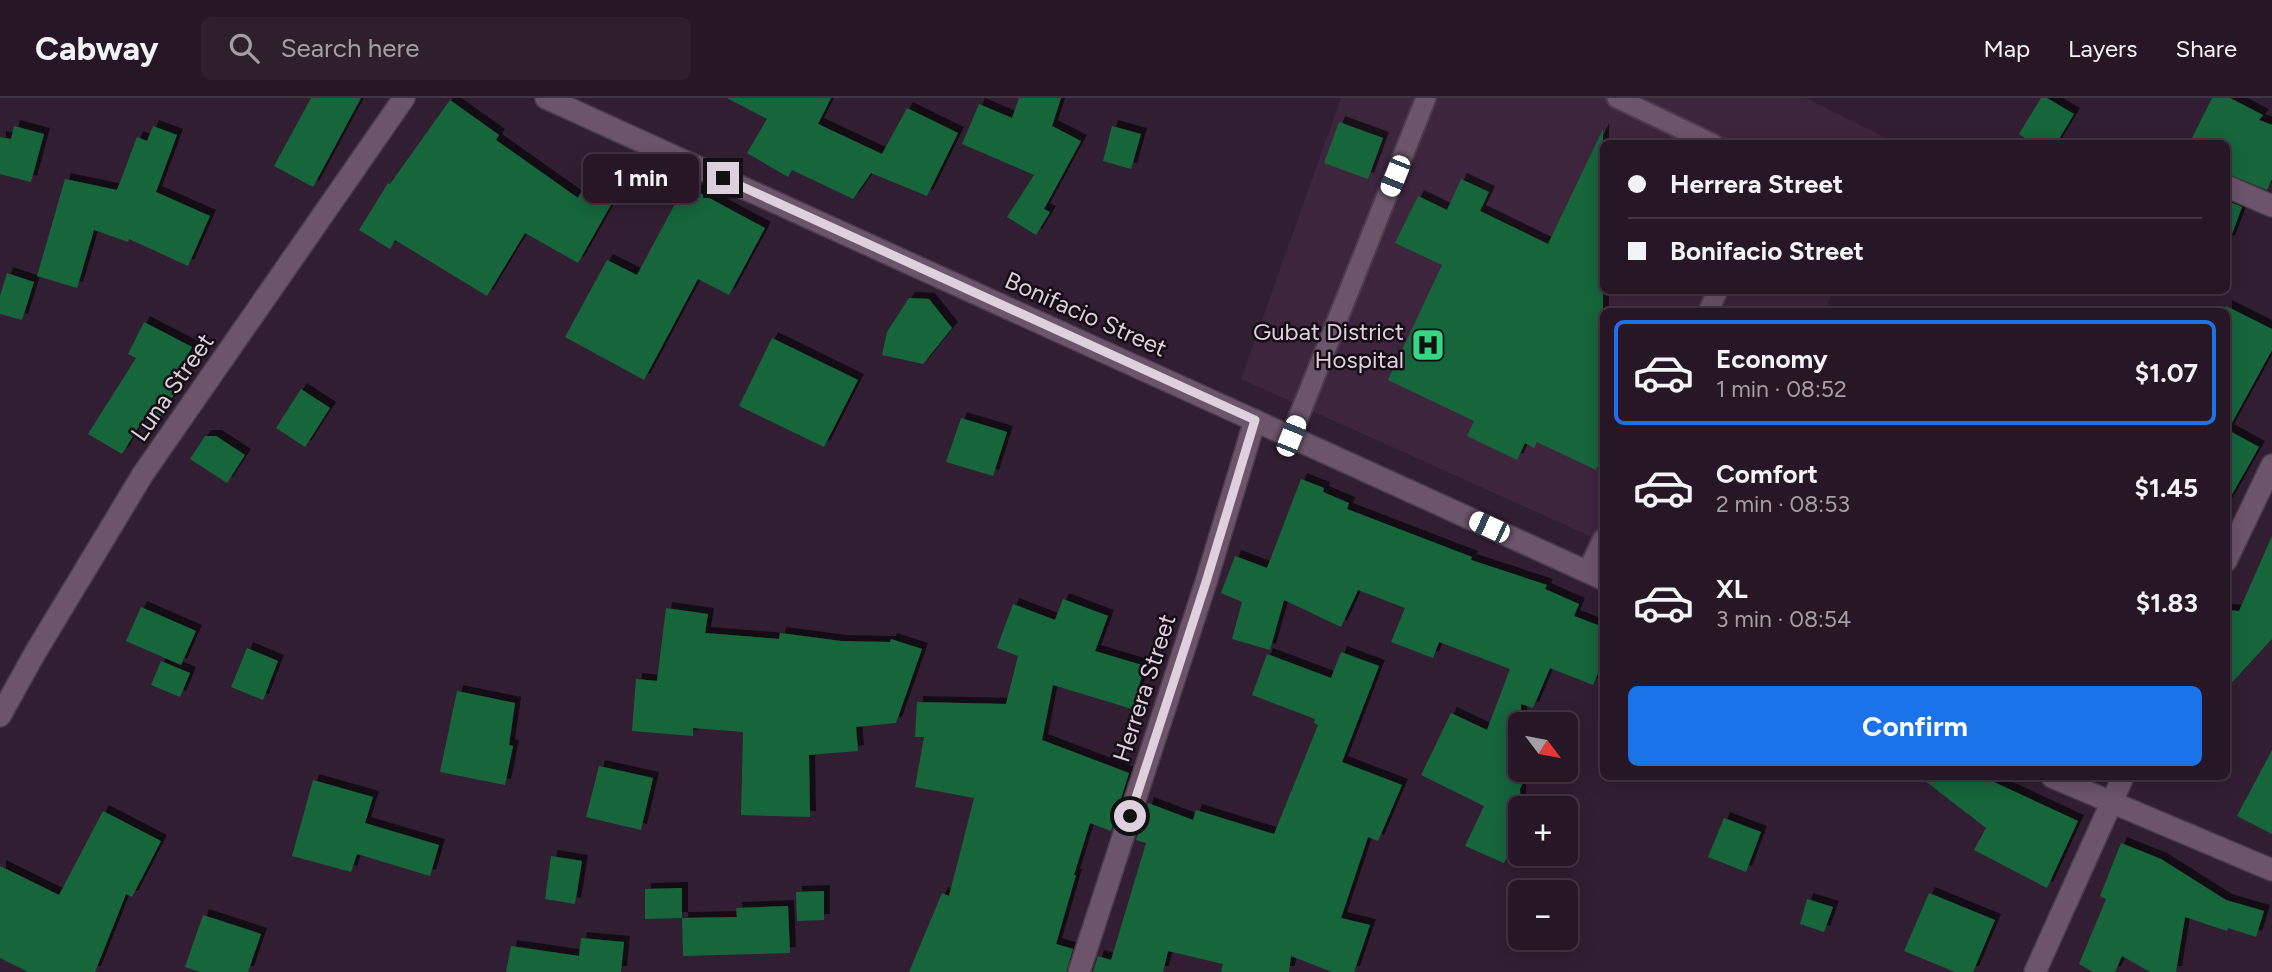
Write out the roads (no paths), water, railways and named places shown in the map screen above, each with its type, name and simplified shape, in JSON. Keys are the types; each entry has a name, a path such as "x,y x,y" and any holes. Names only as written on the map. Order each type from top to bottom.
{"street":[{"name":"Luna Street","path":"0,716 143,474 404,98"},
{"name":"Bonifacio Street","path":"546,98 1595,576"},
{"path":"2230,188 2272,206"},
{"name":"Herrera Street","path":"1079,972 1206,582 1255,420"},
{"path":"2230,553 2272,465"},
{"path":"2059,780 2272,870"},
{"path":"2035,972 2122,780"}],"lane":[{"path":"1291,436 1426,98"},
{"path":"1617,98 1705,140"},
{"path":"1595,576 1600,553"}],"place":[{"name":"Gubat District Hospital","path":"1428,345"}]}
